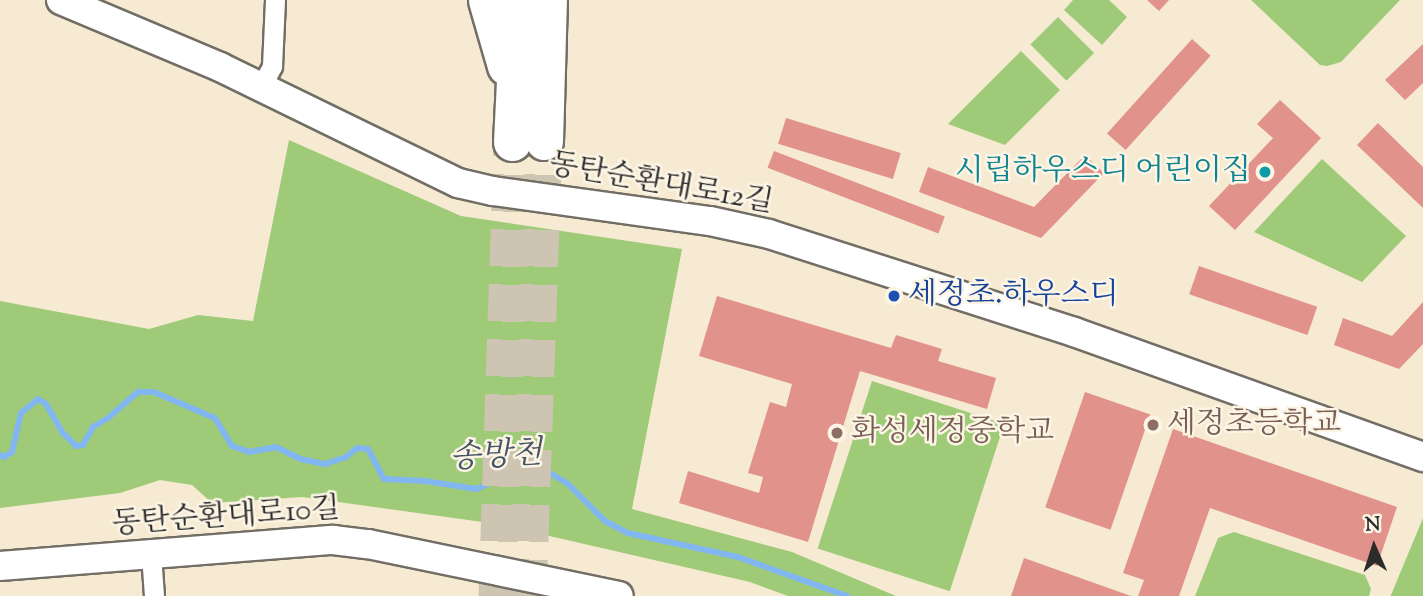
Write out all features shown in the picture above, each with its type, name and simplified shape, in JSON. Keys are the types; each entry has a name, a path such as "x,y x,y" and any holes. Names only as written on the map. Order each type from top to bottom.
{"highway":[{"path":"487,0 530,93"},
{"path":"519,0 530,93"},
{"path":"528,142 530,93 548,0"},
{"path":"530,93 565,0"}],"street":[{"name":"동탄순환대로12길","path":"61,0 138,30 458,183 493,191 710,221 769,234 1074,332 1423,457"},
{"path":"261,87 272,66 275,0"},
{"name":"동탄순환대로10길","path":"0,566 333,540 368,544 619,596"},
{"path":"151,554 154,596"}],"green space":[{"path":"1073,0 1109,0 1127,17 1102,45 1064,10"},
{"path":"1251,0 1400,0 1341,62 1327,66 1320,65"},
{"path":"1058,17 1094,53 1066,81 1030,45"},
{"path":"1021,51 1060,90 1005,145 948,124"},
{"path":"289,140 461,216 682,249 632,509 792,552 896,596 788,596 750,582 497,524 302,497 212,503 192,485 160,480 120,493 0,508 0,301 149,329 198,315 253,321"},
{"path":"1322,159 1406,236 1362,282 1254,232"},
{"path":"872,381 1004,424 950,591 818,548"},
{"path":"1423,518 1423,596 1390,596 1391,595"},
{"path":"1234,532 1365,575 1371,589 1369,596 1195,596 1218,538"}],"building":[{"path":"1147,0 1169,0 1159,11"},
{"path":"1192,39 1211,56 1126,150 1107,133"},
{"path":"1423,44 1423,83 1405,100 1385,80"},
{"name":"시립하우스디 어린이집","path":"1280,100 1321,138 1235,230 1209,206 1273,138 1257,124"},
{"path":"786,118 901,153 893,179 778,144"},
{"path":"1378,123 1423,167 1423,208 1357,145"},
{"path":"774,151 945,217 938,233 768,168"},
{"path":"1085,155 1104,173 1041,238 919,192 928,167 1034,207"},
{"path":"1199,266 1317,307 1307,335 1189,294"},
{"path":"717,296 891,348 896,335 942,349 938,361 996,378 987,409 860,371 808,542 679,503 688,471 759,493 763,477 748,473 770,402 786,407 792,384 699,356"},
{"path":"1423,302 1423,344 1399,369 1334,345 1343,318 1392,336"},
{"path":"1085,392 1150,414 1111,530 1045,507"},
{"path":"1173,429 1397,507 1377,566 1210,508 1179,596 1138,596 1144,580 1123,573"},
{"path":"1024,558 1131,596 1011,596"}],"waterway":[{"name":"송방천","path":"0,455 4,457 12,452 21,413 38,399 46,404 63,433 76,446 83,445 93,427 108,418 138,392 154,392 215,418 232,446 249,452 276,447 301,459 325,464 346,457 357,448 368,449 384,479 425,481 476,489 508,476 548,472 567,483 605,521 628,533 738,557 847,596"}],"tunnel":[{"path":"528,596 544,141"},
{"path":"497,596 512,142"}],"place":[{"name":"시립하우스디 어린이집","path":"1265,172"},
{"name":"세정초.하우스디","path":"894,296"},
{"name":"세정초등학교","path":"1153,425"},
{"name":"화성세정중학교","path":"837,433"}]}
